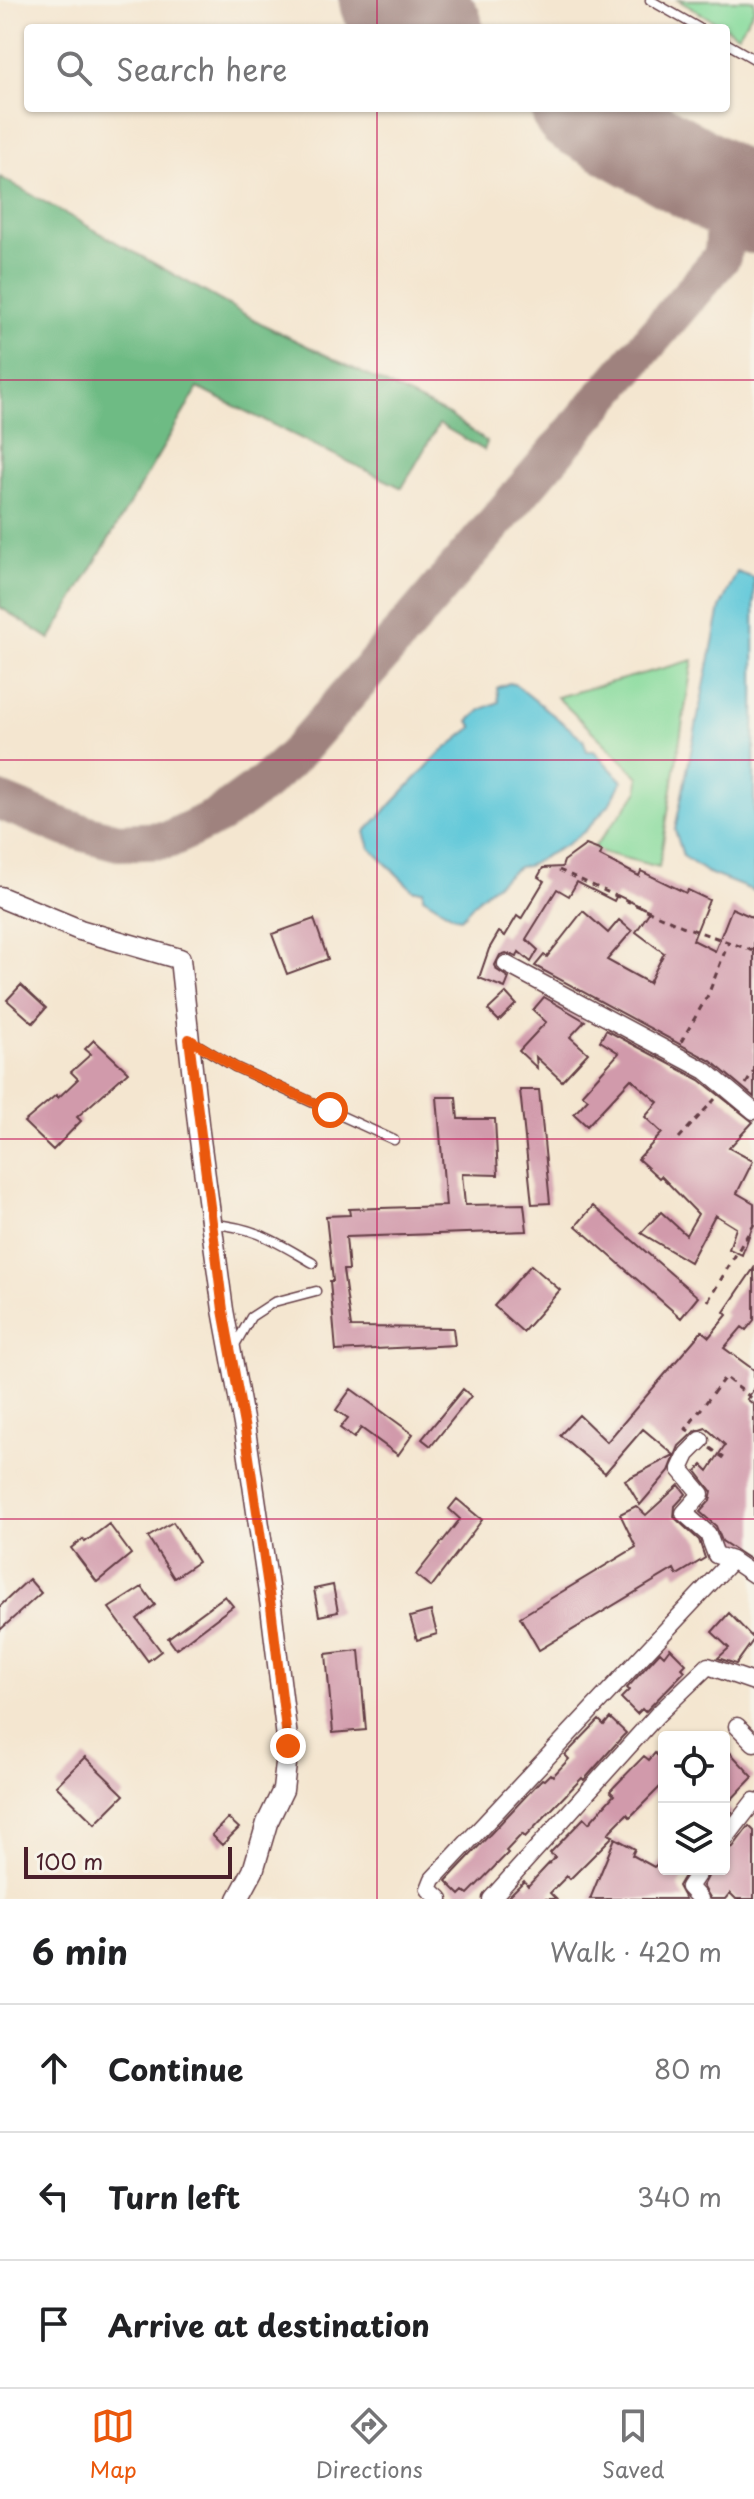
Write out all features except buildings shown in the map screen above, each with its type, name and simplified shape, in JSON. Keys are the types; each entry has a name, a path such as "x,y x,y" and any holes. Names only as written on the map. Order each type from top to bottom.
{"street":[{"path":"0,897 80,930 180,959 211,1224 271,1607 288,1746 283,1790 267,1823 253,1871 238,1899"},
{"path":"506,964 706,1071 754,1111"},
{"path":"701,1440 687,1454 680,1469 701,1494 684,1513 708,1534 716,1555 732,1560 754,1575"},
{"path":"440,1899 429,1889 433,1879 732,1560"},
{"path":"491,1899 657,1715 708,1666 754,1682"},
{"path":"737,1726 754,1743"},
{"path":"730,1832 754,1801"},
{"path":"697,1875 689,1887 700,1899"}],"lane":[{"path":"650,0 692,24"},
{"path":"730,45 754,59"},
{"path":"189,1039 235,1067 394,1140"},
{"path":"211,1224 239,1226 270,1238 313,1263"},
{"path":"231,1353 251,1317 274,1302 316,1291"}],"path":[{"path":"559,870 682,926 754,951"},
{"path":"675,1054 708,995 729,941"},
{"path":"679,1138 726,1088"},
{"path":"708,1301 754,1224"},
{"path":"724,1458 686,1429 725,1377 754,1400"}],"green space":[{"path":"678,0 754,0 754,9 738,35 730,30 730,24 719,24"},
{"path":"0,177 266,326 449,415 487,442 484,450 439,424 402,488 198,388 50,639 0,607"},
{"path":"693,660 659,867 592,850 638,792 639,777 557,697"}],"water":[{"path":"737,572 754,578 754,891 706,872 683,856 675,830 720,608"},
{"path":"509,683 516,685 583,739 587,751 594,751 622,781 609,805 585,831 527,866 518,867 480,897 461,918 456,917 423,897 423,890 413,890 370,848 365,832 438,755 473,727 469,721 482,709 499,702 497,688"}],"taxiway":[{"path":"0,801 66,828 118,842 168,840 220,815 263,784 292,758 368,672 722,257 723,218 718,199 708,182"}],"runway":[{"path":"386,0 429,24"},
{"path":"585,112 754,207"}],"route":[{"path":"288,1746 245,1430 223,1310 189,1039 235,1067 330,1110"}]}
